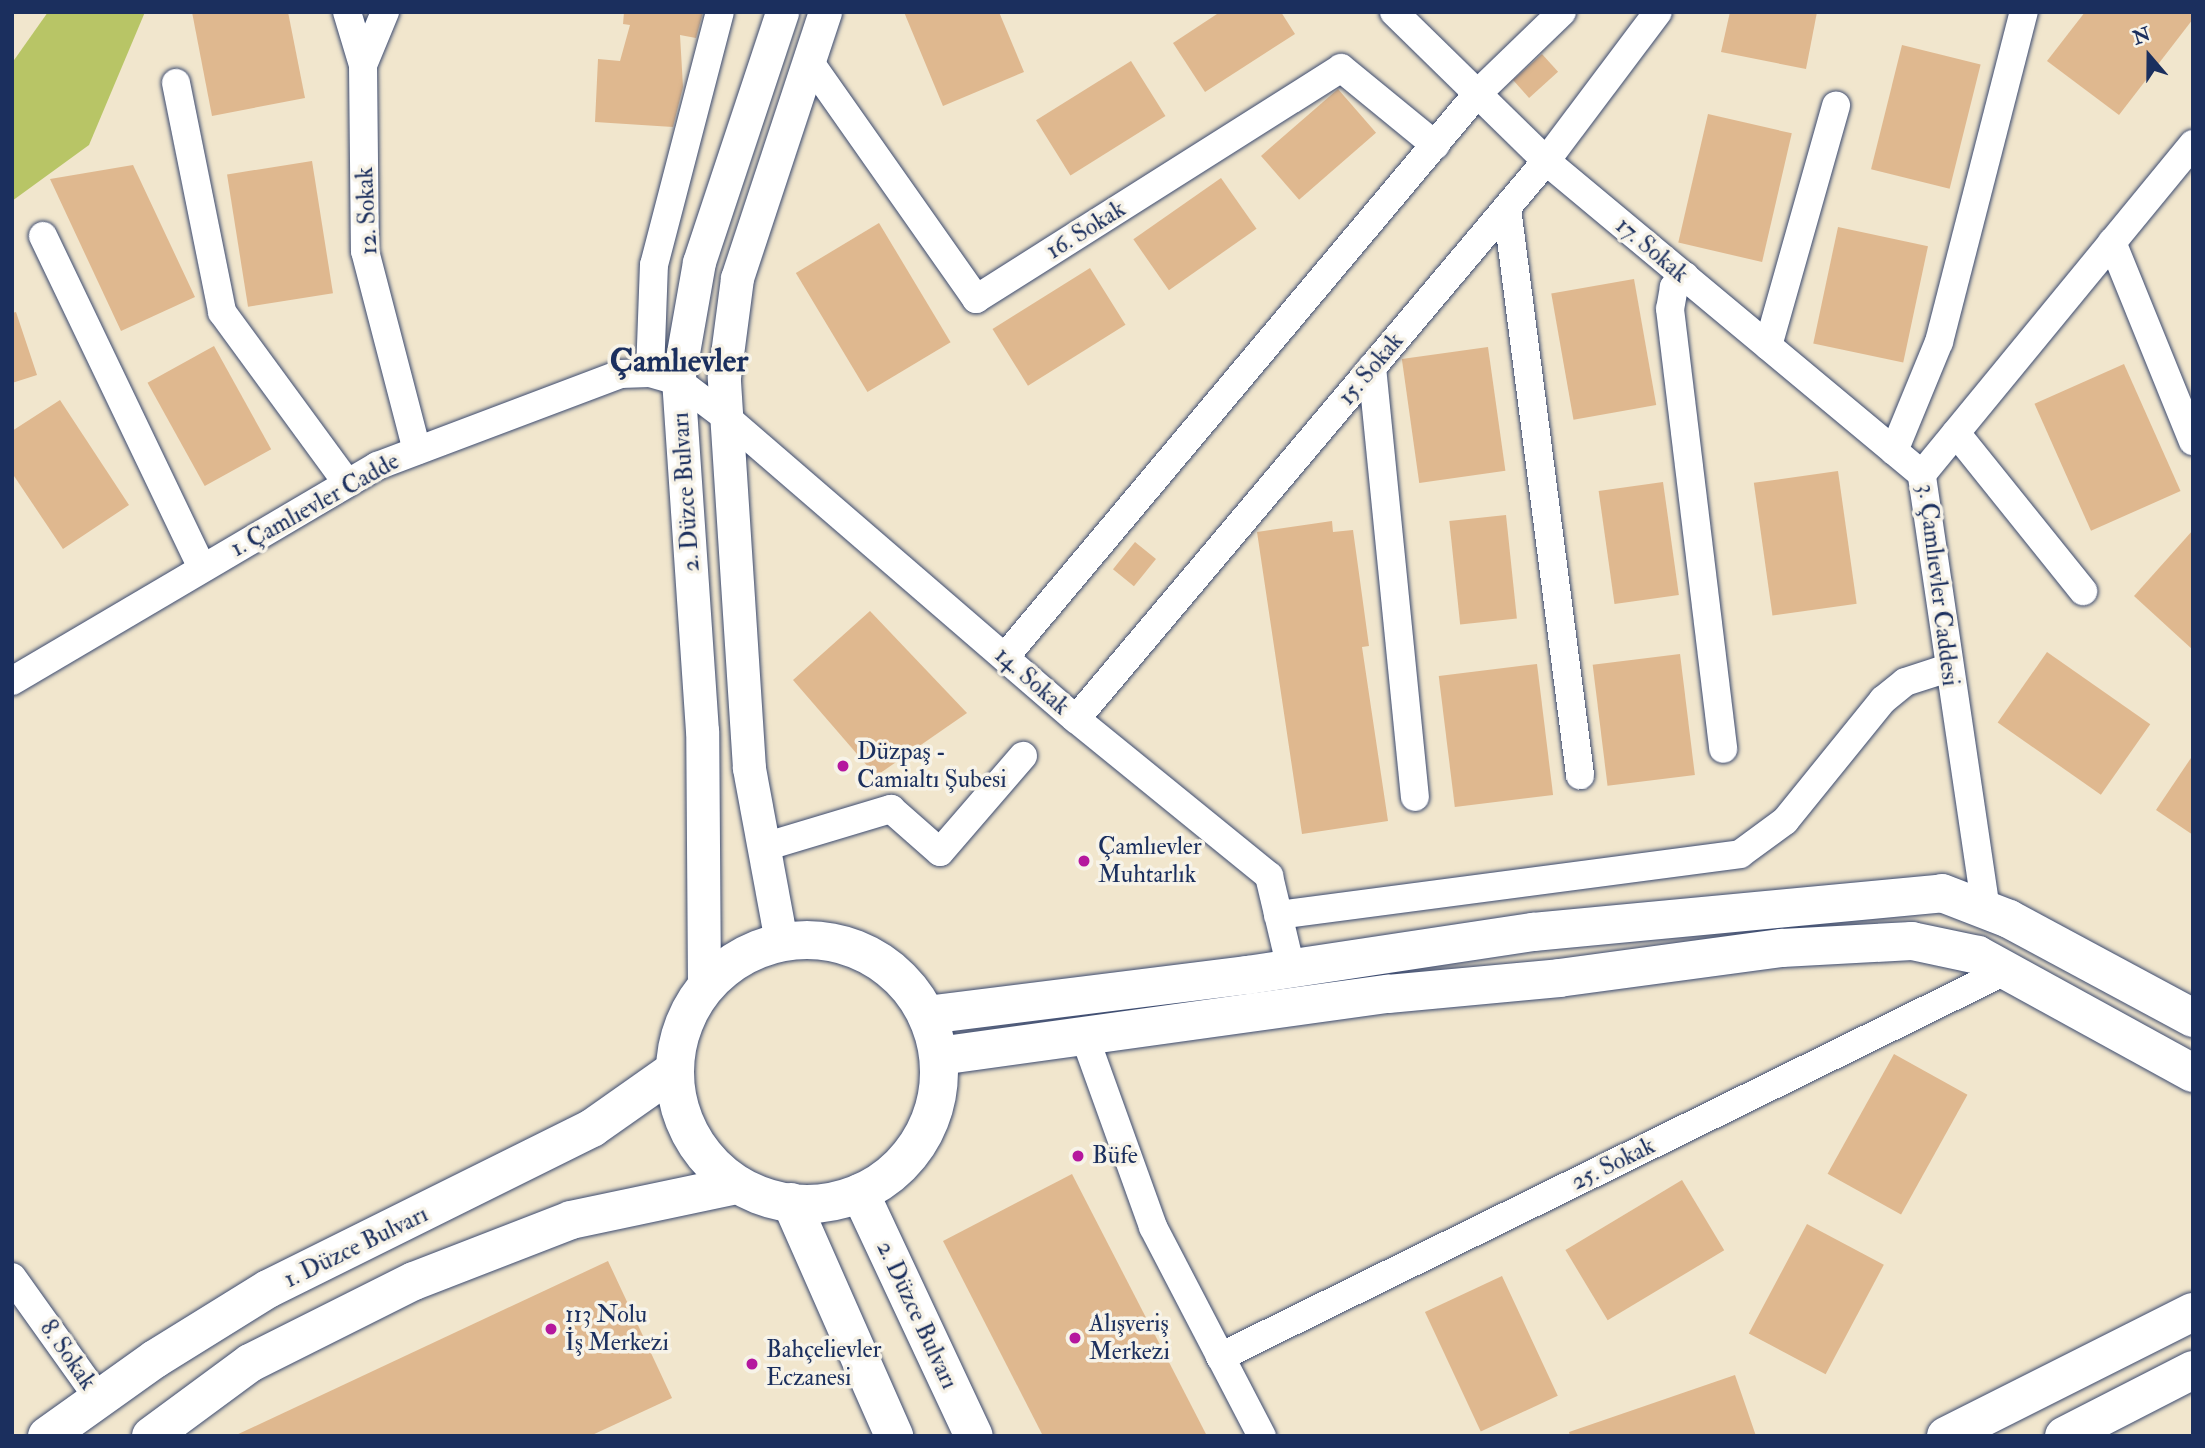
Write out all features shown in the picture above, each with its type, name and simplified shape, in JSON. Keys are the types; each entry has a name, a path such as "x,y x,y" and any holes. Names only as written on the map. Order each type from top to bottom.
{"main road":[{"path":"927,1015 1291,968 1533,932 1942,893 1986,910 2193,1018"},
{"path":"825,940 867,953 902,979 927,1015 939,1056 937,1098 922,1138 896,1171 860,1194 819,1204 791,1202 737,1185 703,1156 681,1116 673,1071 681,1027 704,987 738,958 781,942 825,940"},
{"path":"939,1056 1388,994 1559,978 1782,948 1912,942 1978,955 2193,1073"},
{"name":"1. Düzce Bulvarı","path":"47,1436 268,1289 592,1128 673,1071"},
{"path":"151,1436 250,1363 414,1282 571,1220 737,1185"},
{"name":"2. Düzce Bulvarı","path":"860,1194 974,1436"},
{"path":"791,1202 894,1436"},
{"path":"1946,1436 2193,1312"},
{"path":"2064,1436 2193,1370"}],"street":[{"path":"348,12 363,65"},
{"name":"12. Sokak","path":"385,12 363,65 365,251 417,450"},
{"path":"664,377 654,265 720,12"},
{"name":"2. Düzce Bulvarı","path":"704,987 702,731 664,377 782,12"},
{"name":"2. Düzce Bulvarı","path":"781,942 749,768 724,377 737,278 825,12"},
{"name":"17. Sokak","path":"1394,12 1546,161 1922,474"},
{"path":"1005,657 1477,94 1562,12"},
{"name":"15. Sokak","path":"1076,719 1546,161 1658,12"},
{"path":"1894,451 1939,342 2024,12"},
{"name":"16. Sokak","path":"809,61 976,299 1342,68 1434,145"},
{"path":"176,83 222,312 347,483"},
{"path":"1768,346 1836,105"},
{"name":"3. Çamlıevler Caddesi","path":"1986,910 1948,668 1922,474 2193,144"},
{"path":"1507,208 1580,775"},
{"path":"43,236 202,568"},
{"path":"2112,242 2193,441"},
{"path":"1685,276 1674,287 1670,309 1723,749"},
{"path":"1372,367 1415,797"},
{"name":"1. Çamlıevler Cadde","path":"12,681 347,483 417,450 620,374 664,377"},
{"name":"14. Sokak","path":"664,377 727,418 1076,719 1269,876 1291,968"},
{"path":"1956,433 2082,591"},
{"path":"1278,915 1740,854 1785,821 1883,700 1905,682 1948,668"},
{"path":"764,847 891,809 940,852 1023,756"},
{"name":"25. Sokak","path":"1220,1357 2006,971"},
{"path":"1084,1035 1153,1227 1262,1436"},
{"name":"8. Sokak","path":"12,1277 99,1399"}],"green space":[{"path":"48,12 145,12 89,145 12,201 12,63"}],"building":[{"path":"192,12 288,12 305,98 212,116"},
{"path":"624,12 703,12 696,38 680,35 683,87 673,127 595,122 598,59 620,61 630,25 623,24"},
{"path":"904,12 999,12 1024,72 943,106"},
{"path":"1220,12 1281,12 1295,34 1205,92 1173,43"},
{"path":"1730,12 1817,12 1806,69 1721,52"},
{"path":"2085,12 2193,12 2193,19 2119,115 2047,61"},
{"path":"1902,45 1981,65 1950,189 1871,169"},
{"path":"1542,54 1558,72 1529,98 1513,80"},
{"path":"1131,61 1165,116 1070,175 1036,120"},
{"path":"1338,89 1376,133 1299,200 1261,156"},
{"path":"1708,114 1792,133 1762,262 1678,243"},
{"path":"312,161 333,293 248,307 227,174"},
{"path":"133,165 195,297 121,331 50,179"},
{"path":"1221,178 1257,229 1169,290 1133,239"},
{"path":"879,223 951,342 867,392 796,273"},
{"path":"1838,227 1928,246 1903,363 1813,343"},
{"path":"1090,268 1126,325 1028,386 992,329"},
{"path":"1634,279 1656,405 1574,420 1551,294"},
{"path":"16,312 37,375 12,383 12,313"},
{"path":"214,346 271,449 205,486 148,383"},
{"path":"1488,347 1505,471 1419,483 1402,359"},
{"path":"2124,364 2181,491 2091,531 2034,404"},
{"path":"60,400 129,505 63,549 12,473 12,431"},
{"path":"1838,471 1857,604 1772,616 1754,483"},
{"path":"1663,482 1679,595 1614,604 1599,491"},
{"path":"1506,515 1517,618 1460,624 1449,521"},
{"path":"1332,521 1333,532 1353,530 1369,646 1362,647 1388,821 1302,834 1257,532"},
{"path":"2193,530 2193,650 2134,596"},
{"path":"1135,542 1156,559 1134,586 1113,569"},
{"path":"870,611 967,713 876,776 793,680"},
{"path":"2047,652 2150,724 2101,795 1998,722"},
{"path":"1680,654 1695,775 1608,786 1593,665"},
{"path":"1537,664 1553,795 1455,807 1439,676"},
{"path":"2193,755 2193,835 2156,810"},
{"path":"1894,1054 1967,1095 1901,1215 1828,1174"},
{"name":"Alışveriş Merkezi","path":"1072,1174 1207,1436 1043,1436 943,1241"},
{"path":"1682,1180 1724,1250 1608,1320 1565,1250"},
{"path":"1807,1224 1884,1265 1826,1374 1749,1333"},
{"name":"113 Nolu İş Merkezi","path":"608,1261 672,1398 590,1436 234,1436"},
{"path":"1502,1276 1558,1396 1481,1432 1425,1312"},
{"path":"1735,1375 1756,1436 1570,1436 1569,1432"}],"place":[{"name":"Düzpaş - Camialtı Şubesi","path":"843,766"},
{"name":"Çamlıevler Muhtarlık","path":"1084,861"},
{"name":"Büfe","path":"1078,1156"},
{"name":"113 Nolu İş Merkezi","path":"551,1329"},
{"name":"Alışveriş Merkezi","path":"1075,1338"},
{"name":"Bahçelievler Eczanesi","path":"752,1364"}],"district":[{"name":"Çamlıevler","path":"679,361"}]}
